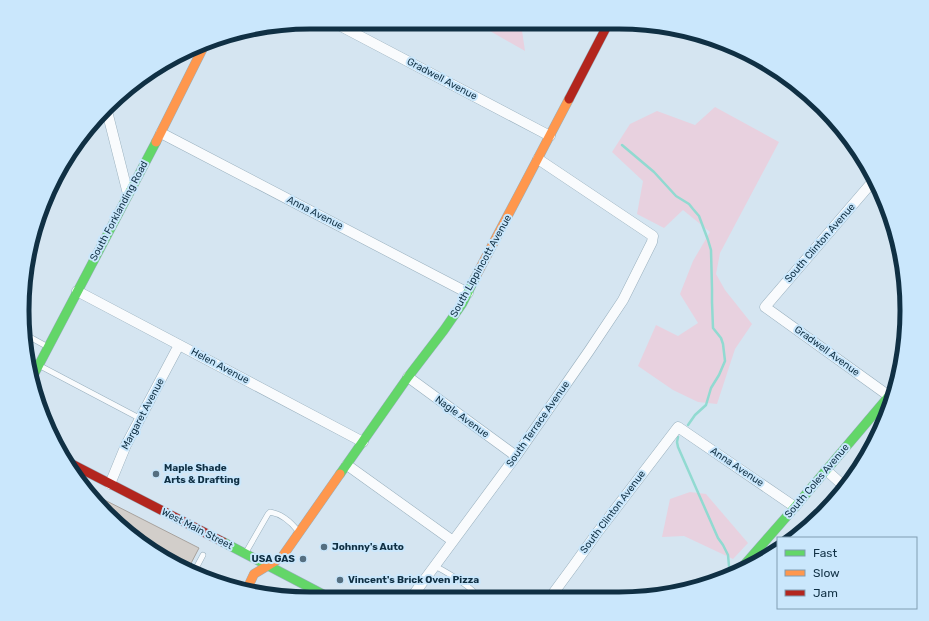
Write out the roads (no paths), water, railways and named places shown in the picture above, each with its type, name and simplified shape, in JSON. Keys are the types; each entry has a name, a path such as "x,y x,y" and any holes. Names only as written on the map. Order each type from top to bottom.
{"street":[{"name":"Gradwell Avenue","path":"346,29 550,136"},
{"name":"South Lippincott Avenue","path":"249,585 255,573 280,559 462,304 605,29"},
{"name":"South Forklanding Road","path":"36,371 161,133 202,51"},
{"path":"108,115 128,194"},
{"name":"Anna Avenue","path":"161,133 468,293"},
{"name":"South Terrace Avenue","path":"417,592 516,456 623,300 652,242 653,236 538,159"},
{"name":"South Clinton Avenue","path":"765,307 870,184"},
{"name":"Helen Avenue","path":"77,291 363,442"},
{"name":"Gradwell Avenue","path":"765,307 888,389"},
{"name":"Margaret Avenue","path":"110,484 123,452 179,345"},
{"name":"Nagle Avenue","path":"408,378 516,456"},
{"name":"South Coles Avenue","path":"749,560 885,400"},
{"name":"Anna Avenue","path":"678,427 795,507"},
{"name":"South Clinton Avenue","path":"554,592 597,533 678,427"},
{"path":"347,465 453,541"},
{"name":"West Main Street","path":"76,467 318,592"},
{"path":"826,470 841,483"}],"lane":[{"path":"30,337 48,347"},
{"path":"34,362 141,419"},
{"path":"245,554 270,512 275,512 291,522 299,532"},
{"path":"196,568 204,555"},
{"path":"435,566 474,592"}],"waterway":[{"path":"622,145 654,172 676,196 689,204 699,216 711,250 713,328 721,338 725,361 711,388 706,405 695,415 688,425"},
{"path":"678,437 678,447 718,538 728,555 729,566"}],"place":[{"name":"Maple Shade Arts & Drafting","path":"156,474"},
{"name":"Johnny's Auto","path":"324,547"},
{"name":"USA GAS","path":"303,559"},
{"name":"Vincent's Brick Oven Pizza","path":"340,580"}]}
